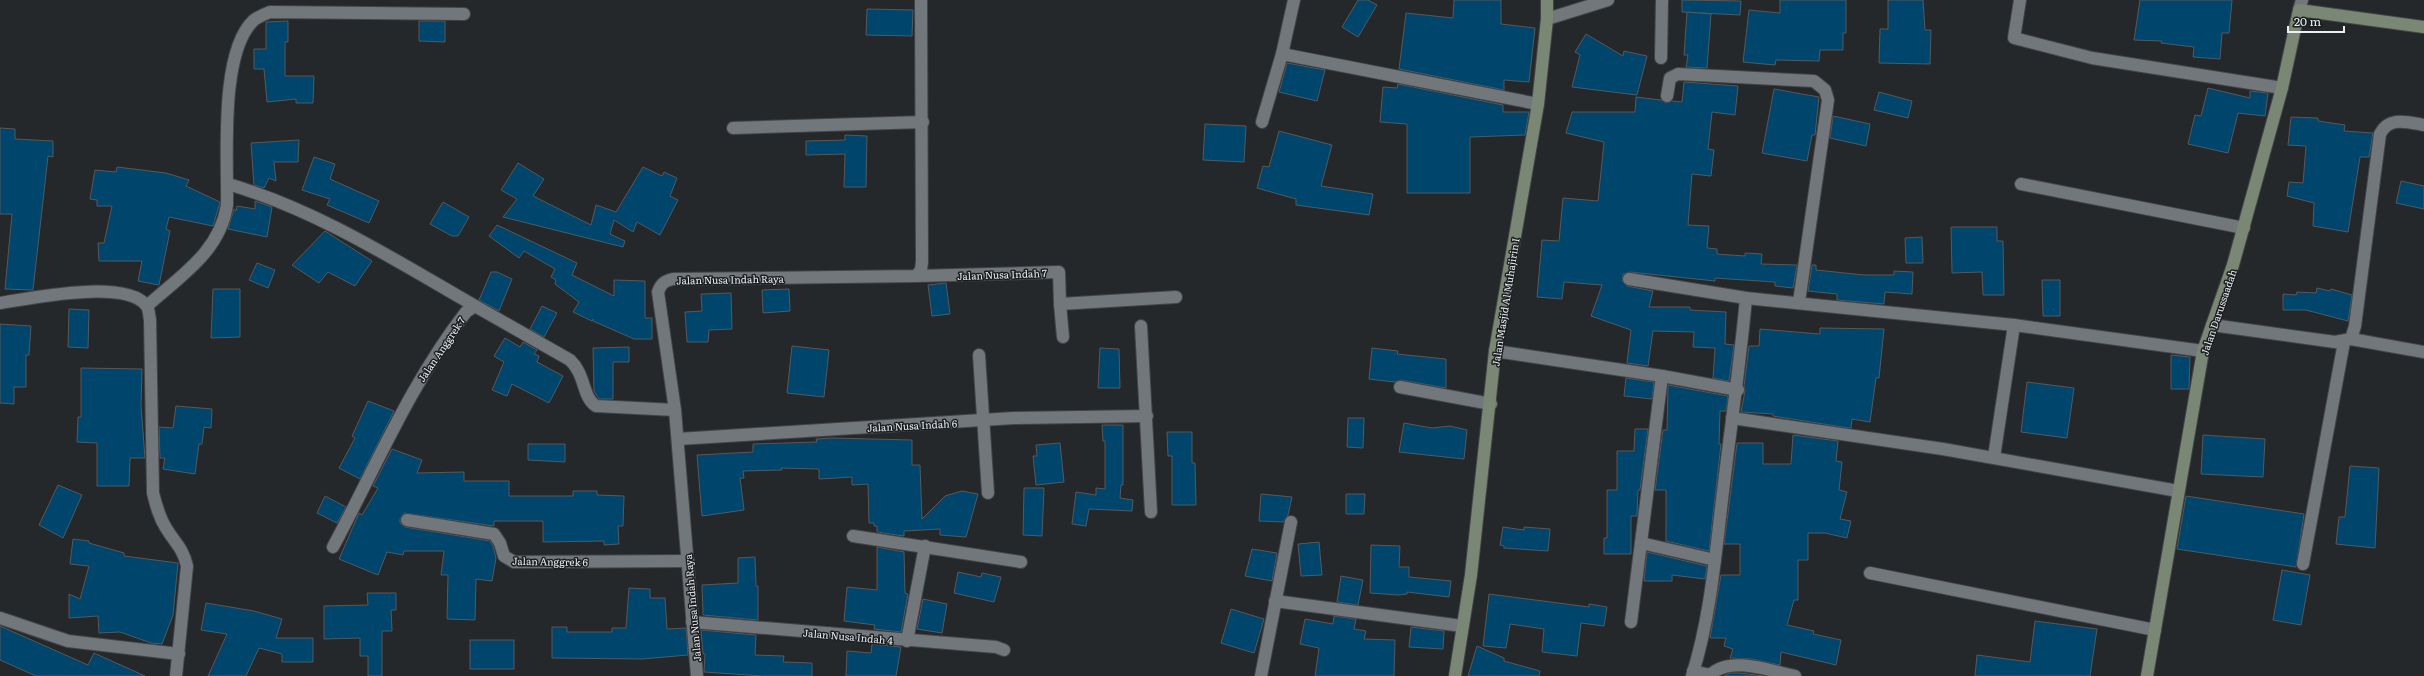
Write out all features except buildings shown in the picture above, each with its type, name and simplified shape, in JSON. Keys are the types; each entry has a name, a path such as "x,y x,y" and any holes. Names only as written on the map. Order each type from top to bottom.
{"street":[{"path":"916,276 921,270 922,262 923,122 921,0"},
{"path":"1262,122 1282,54 1294,0"},
{"name":"Jalan Masjid Al Muhajirin I","path":"1454,676 1491,404 1495,351 1538,104 1547,19 1546,0"},
{"path":"1547,19 1608,0"},
{"path":"1661,58 1662,0"},
{"path":"2020,0 2014,38 2092,58 2282,88"},
{"path":"2300,5 2424,27"},
{"name":"Jalan Darussaadah","path":"2147,676 2203,351 2234,265 2282,88 2300,5"},
{"path":"147,306 209,250 225,220 228,184 229,96 232,62 241,38 254,20 270,12 464,14"},
{"path":"1282,54 1538,104"},
{"path":"1667,96 1670,78 1678,74 1814,81 1825,90 1828,100 1798,302"},
{"path":"733,128 923,122"},
{"path":"2303,564 2347,341 2355,326 2380,134 2383,127 2391,122 2424,125"},
{"path":"228,184 279,201 338,228 570,360 579,368 587,395 591,402 596,406 675,410"},
{"path":"2021,184 2244,228"},
{"name":"Jalan Nusa Indah 7","path":"916,276 1059,272 1060,304"},
{"name":"Jalan Nusa Indah Raya","path":"697,676 678,439 658,292 660,286 665,281 916,276"},
{"path":"1629,279 1746,298 1798,302 2014,325 2203,351"},
{"path":"0,303 84,292 122,293 138,298 147,306 150,320 153,493 158,513 166,529 184,552 187,566 176,676"},
{"path":"1063,337 1060,304 1176,297"},
{"path":"1746,298 1738,390 1732,418 1714,560 1701,649 1692,674 1710,675 1723,666 1731,665 1753,667 1794,676"},
{"name":"Jalan Anggrek 7","path":"333,547 364,490 387,438 426,368 466,312 475,306"},
{"path":"2212,324 2424,352"},
{"path":"1994,457 2014,325"},
{"path":"1141,326 1151,512"},
{"path":"1495,351 1662,376 1738,390"},
{"path":"979,355 988,493"},
{"path":"1630,622 1662,376"},
{"path":"1400,387 1491,404"},
{"name":"Jalan Nusa Indah 6","path":"678,439 984,420 1147,416"},
{"path":"1732,418 1994,457 2178,491"},
{"name":"Jalan Anggrek 6","path":"406,520 494,534 500,543 504,556 514,562 688,561"},
{"path":"1261,676 1291,522"},
{"path":"853,536 1021,562"},
{"path":"1641,543 1714,560"},
{"path":"907,641 925,546"},
{"path":"1870,573 2155,630"},
{"path":"1275,601 1462,626"},
{"path":"0,618 68,641 179,654"},
{"name":"Jalan Nusa Indah 4","path":"692,622 907,641 996,647 1004,650"}]}
